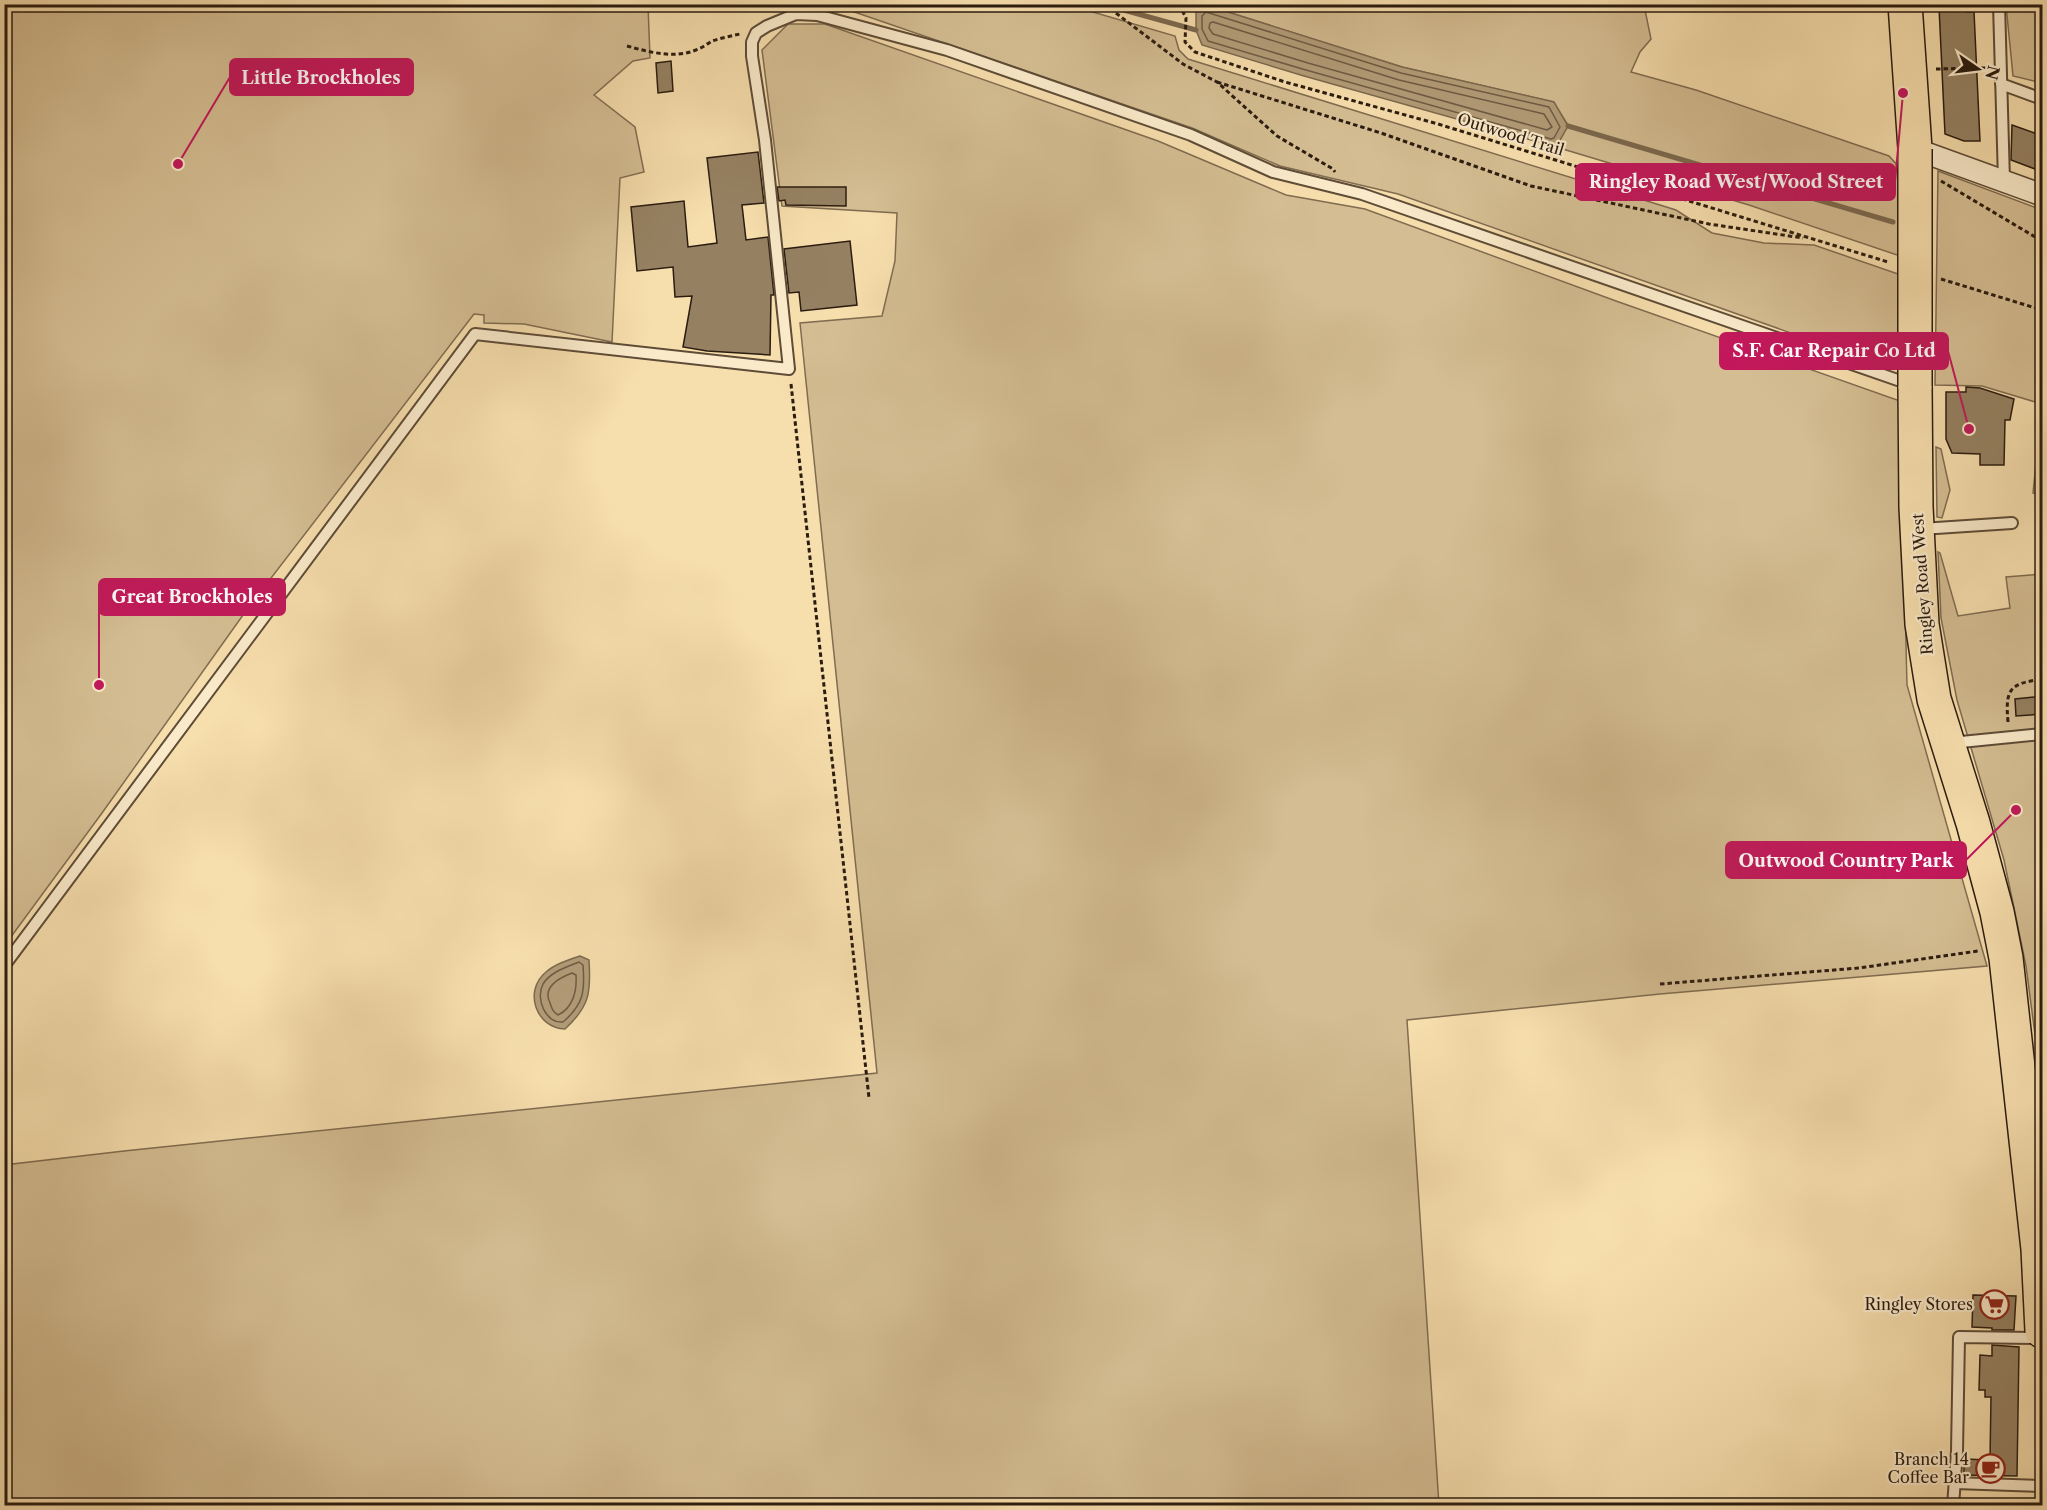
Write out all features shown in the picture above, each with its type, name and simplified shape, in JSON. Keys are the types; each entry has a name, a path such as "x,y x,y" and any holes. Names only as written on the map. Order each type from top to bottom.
{"main road":[{"name":"Ringley Road West","path":"1905,4 1915,158 1917,529 1922,624 1934,699 1974,823 2004,947 2038,1249 2043,1331"}],"street":[{"path":"1915,158 2004,181 2043,195"}],"lane":[{"path":"1999,4 2004,181"},
{"path":"4,966 475,334 789,369 765,140 752,56 752,42 756,33 789,16 817,15 947,50 1191,135 1273,172 1362,194 1916,386"},
{"path":"2001,84 2043,99"},
{"path":"1917,529 2012,523"},
{"path":"1947,744 2043,734"},
{"path":"1953,1506 1957,1451 1959,1337 2043,1338"},
{"path":"1955,1483 2043,1486"}],"path":[{"path":"1104,4 1183,64 1218,82 1381,133 1531,186 1709,224 1814,239"},
{"name":"Outwood Trail","path":"1179,4 1186,18 1185,42 1195,52 1285,82 1438,124 1894,264"},
{"path":"627,46 656,53 683,53 696,50 714,41 746,33 756,33"},
{"path":"1910,70 2001,68"},
{"path":"1218,82 1277,136 1333,169 1344,190"},
{"path":"1915,158 2043,242"},
{"path":"1940,278 2043,310"},
{"path":"789,369 869,1098"},
{"path":"2010,737 2007,704 2009,695 2020,682 2043,679"},
{"path":"1660,984 1859,968 2004,947"}],"shaded area":[{"path":"5,4 648,5 650,58 633,61 594,95 635,127 644,172 620,178 612,342 524,324 484,323 484,315 474,314 248,608 5,945"},
{"path":"834,5 1069,5 1175,36 1179,50 1188,59 1676,210 1712,233 1764,243 1814,245 1901,275 1903,358 1897,364 1887,367 1398,194 1280,166 1192,128"},
{"path":"1205,5 1644,5 1651,39 1640,52 1631,72 1696,90 1889,156 1900,168 1903,257 1749,205 1556,147 1568,125 1553,102 1402,67"},
{"path":"2006,5 2042,5 2042,83 2013,76"},
{"path":"788,24 825,24 1158,141 1286,195 1365,209 1616,301 1900,401 1907,685 1987,966 1660,994 1407,1020 1439,1505 5,1505 4,1165 877,1073 800,323 882,316 895,261 897,213 782,206 762,50"},
{"path":"1938,171 2042,210 2042,404 1982,386 1935,385"},
{"path":"2042,404 2042,496 2033,493"},
{"path":"1936,447 1941,449 1950,490 1942,518 1937,517"},
{"path":"1938,552 1958,616 2010,608 2006,577 2042,574 2042,1088 2026,966 2004,860 1957,700 1941,618"}],"water":[{"path":"1206,5 1402,67 1554,102 1568,126 1556,147 1202,45 1196,30 1196,12"},
{"path":"580,956 589,960 590,981 587,998 580,1013 565,1029 555,1027 540,1016 534,998 535,989 539,980 550,969"}],"building":[{"path":"1966,6 1966,12 1974,12 1980,141 1964,141 1945,134 1939,7"},
{"path":"671,61 673,91 658,93 656,63"},
{"path":"2012,125 2043,136 2043,172 2011,160"},
{"path":"758,152 764,203 742,205 746,240 768,237 774,295 771,295 770,355 683,347 692,296 675,297 673,267 637,271 631,207 684,201 688,247 717,243 707,158"},
{"path":"777,187 846,187 846,206 786,205 785,200 779,201"},
{"path":"850,241 857,305 801,311 799,292 789,293 784,249"},
{"path":"1966,387 1980,388 2014,399 2010,420 2005,420 2004,465 1980,465 1980,454 1952,453 1946,439 1946,392 1966,392"},
{"path":"2043,696 2043,714 2016,716 2015,699"},
{"path":"1973,1295 2016,1296 2014,1330 1972,1327"},
{"path":"1992,1345 2019,1347 2017,1476 1964,1475 1964,1459 1990,1460 1991,1397 1985,1397 1985,1390 1979,1390 1980,1355 1992,1356"}],"waterway":[{"path":"1120,9 1196,30"},
{"path":"1568,126 1893,222"}],"place":[{"name":"Ringley Road West/Wood Street","path":"1903,93"},
{"name":"Little Brockholes","path":"178,164"},
{"name":"S.F. Car Repair Co Ltd","path":"1969,429"},
{"name":"Great Brockholes","path":"99,685"},
{"name":"Outwood Country Park","path":"2016,810"},
{"name":"Ringley Stores","path":"1994,1304"},
{"name":"Branch 14 Coffee Bar","path":"1990,1468"}]}
